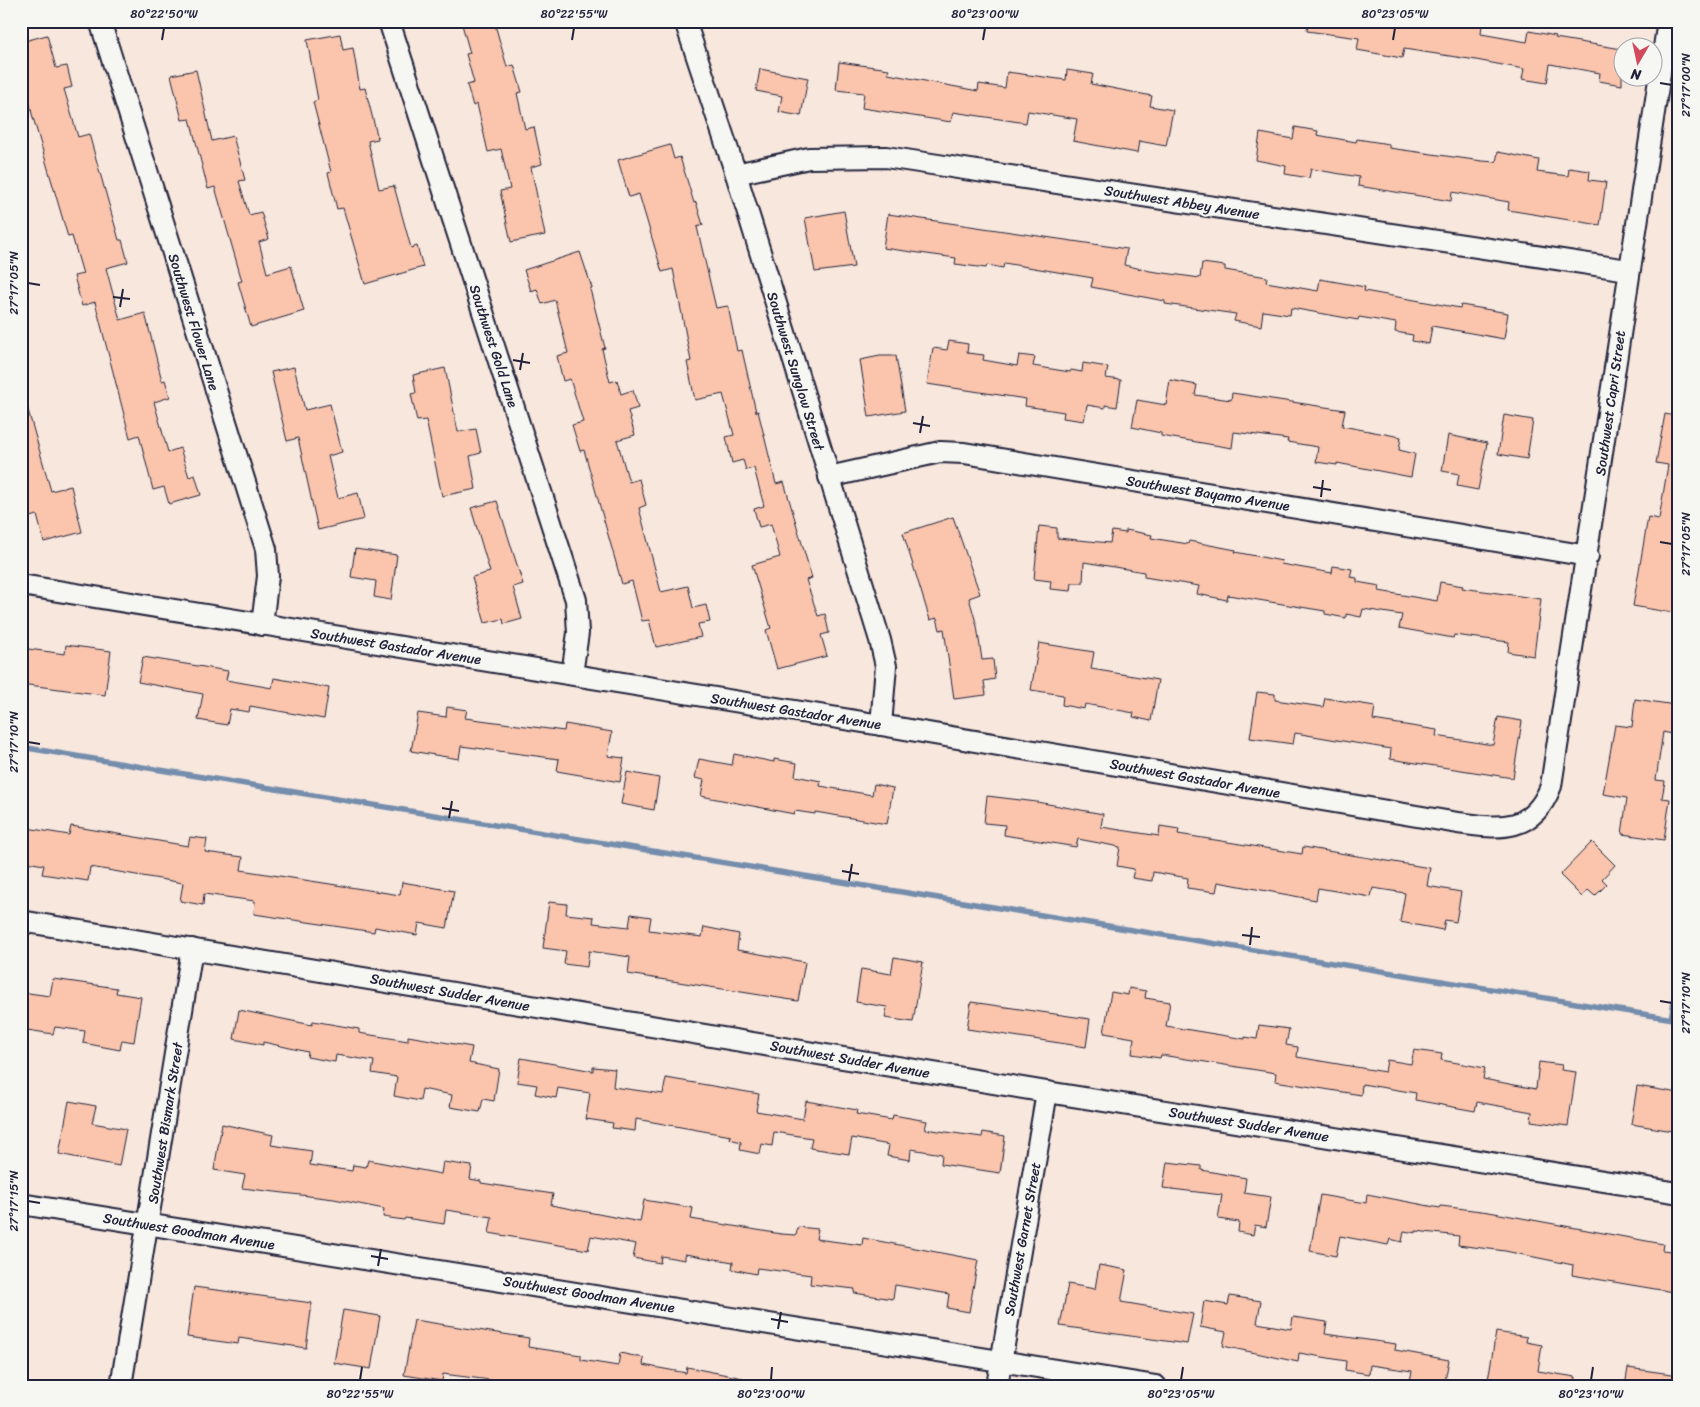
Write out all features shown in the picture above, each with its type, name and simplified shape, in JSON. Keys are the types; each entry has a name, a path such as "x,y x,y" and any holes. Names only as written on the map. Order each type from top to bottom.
{"street":[{"name":"Southwest Flower Lane","path":"100,21 266,549 268,576 262,625"},
{"name":"Southwest Gold Lane","path":"389,21 576,600 578,633 572,674"},
{"name":"Southwest Sunglow Street","path":"685,21 736,174 880,640 886,666 881,725"},
{"name":"Southwest Capri Street","path":"1551,786 1588,556 1628,270 1668,21"},
{"name":"Southwest Abbey Avenue","path":"736,174 810,158 886,157 1628,270"},
{"name":"Southwest Bayamo Avenue","path":"829,477 940,452 964,453 1588,556"},
{"name":"Southwest Gastador Avenue","path":"21,585 572,674 1489,827 1517,824 1530,818 1545,800 1551,786"},
{"name":"Southwest Sudder Avenue","path":"21,921 1047,1092 1679,1193"},
{"name":"Southwest Bismark Street","path":"121,1386 192,949"},
{"name":"Southwest Garnet Street","path":"997,1386 1047,1092"},
{"name":"Southwest Goodman Avenue","path":"21,1204 1001,1359 1156,1386"}],"building":[{"path":"461,21 494,21 507,67 514,65 522,92 517,93 525,129 534,127 542,164 531,167 545,235 511,242 500,191 510,189 501,149 488,152 477,104 473,106 467,85 474,83 466,54 470,53"},
{"path":"1308,21 1464,21 1482,24 1481,34 1527,42 1529,31 1556,36 1555,38 1612,47 1612,83 1599,81 1600,73 1550,64 1547,83 1522,79 1524,69 1404,49 1402,58 1357,50 1359,38 1307,31"},
{"path":"340,34 343,50 353,48 360,89 365,88 378,139 368,141 379,189 394,186 411,248 417,246 423,267 365,284 343,208 337,209 328,173 331,172 313,102 318,100 307,40"},
{"path":"47,35 56,68 67,66 72,87 64,89 78,137 89,134 119,240 122,240 128,262 106,268 120,320 145,313 162,381 165,380 170,397 154,402 168,452 180,448 189,477 195,475 201,495 169,504 164,487 153,490 139,435 130,438 95,302 82,306 74,276 83,274 72,236 68,237 32,114 25,80 21,81 21,42"},
{"path":"839,62 889,69 888,74 978,91 979,84 1005,88 1007,72 1066,80 1067,70 1093,74 1091,84 1152,96 1150,106 1173,110 1166,146 1139,141 1137,153 1073,141 1077,119 1028,111 1026,123 953,112 951,122 862,108 864,93 836,90"},
{"path":"760,69 808,78 801,116 779,112 782,96 756,91"},
{"path":"196,70 212,141 233,136 245,180 239,181 249,215 261,212 269,239 259,242 267,273 291,266 304,311 251,327 238,282 242,281 215,187 208,189 190,119 182,120 171,75"},
{"path":"1295,127 1318,131 1317,135 1356,142 1357,139 1389,144 1389,148 1482,161 1496,162 1498,152 1539,160 1537,172 1568,176 1569,168 1590,171 1589,180 1606,182 1600,225 1508,210 1509,202 1452,192 1451,201 1358,186 1359,177 1311,169 1309,178 1285,174 1286,166 1256,160 1260,133 1293,139"},
{"path":"670,145 674,159 680,157 694,203 696,202 703,225 697,227 716,308 728,306 737,351 742,350 756,412 758,411 776,484 784,482 812,578 806,580 818,616 825,614 829,633 821,635 827,656 777,669 766,630 771,628 752,565 780,557 771,524 759,527 754,509 764,506 754,468 746,470 743,460 732,463 726,437 734,435 723,394 695,400 687,362 691,361 673,269 662,272 639,194 629,197 618,160"},
{"path":"844,211 854,267 815,272 805,218"},
{"path":"888,214 1127,249 1124,265 1150,271 1200,278 1202,263 1225,266 1225,270 1267,277 1266,282 1318,291 1320,279 1365,287 1364,291 1460,308 1461,305 1508,313 1504,339 1432,326 1429,344 1412,341 1413,335 1395,332 1396,323 1359,317 1358,320 1291,308 1290,315 1263,311 1261,326 1234,321 1236,314 1165,304 1165,301 1091,287 1093,278 1004,263 1003,268 987,265 986,268 955,264 956,258 883,248"},
{"path":"580,252 592,288 590,289 605,348 602,349 610,382 617,380 621,394 633,390 638,408 628,411 635,435 617,440 629,482 639,479 646,505 639,508 661,592 688,586 693,608 706,605 710,622 698,624 701,637 656,647 649,620 642,621 632,581 622,584 584,450 580,451 572,425 583,422 570,379 563,381 557,356 568,353 555,300 542,304 537,289 531,291 524,270"},
{"path":"949,341 968,344 967,353 984,355 983,360 1017,366 1019,355 1035,357 1033,366 1070,372 1071,370 1082,372 1083,363 1108,367 1106,378 1121,380 1117,407 1105,405 1105,408 1087,405 1084,421 1063,418 1064,412 1025,406 1026,399 927,384 933,348 947,350"},
{"path":"880,356 896,356 905,411 869,417 860,360"},
{"path":"294,367 305,410 330,404 342,452 328,456 338,498 358,493 364,519 318,530 298,438 287,441 271,372"},
{"path":"445,368 458,432 476,429 481,453 470,456 476,489 442,496 426,420 417,421 411,394 416,393 413,375"},
{"path":"1170,380 1197,385 1195,395 1231,400 1232,393 1345,410 1342,426 1401,437 1399,450 1415,454 1411,477 1337,463 1337,465 1316,462 1318,447 1287,442 1288,439 1234,432 1232,448 1161,436 1161,433 1132,427 1137,400 1166,405"},
{"path":"21,403 26,403 51,491 71,486 82,532 44,542 37,515 26,518 21,498"},
{"path":"1665,414 1679,417 1679,614 1633,606 1648,517 1659,519 1668,465 1656,463"},
{"path":"1504,415 1533,420 1527,459 1498,454"},
{"path":"1448,435 1487,443 1478,490 1457,486 1459,474 1442,471"},
{"path":"497,501 523,584 513,587 522,619 504,624 503,619 485,623 472,577 490,572 471,508"},
{"path":"953,517 980,594 969,598 977,626 982,660 993,659 995,679 984,681 986,695 954,699 944,629 940,630 937,618 930,620 903,533"},
{"path":"1039,526 1057,528 1057,538 1110,543 1112,531 1126,533 1126,530 1152,535 1151,538 1188,544 1189,541 1236,550 1235,552 1282,561 1281,564 1332,573 1333,566 1352,569 1350,577 1357,578 1357,582 1380,586 1379,591 1437,601 1440,582 1463,586 1462,588 1541,599 1534,656 1508,652 1509,642 1454,635 1453,638 1399,628 1402,615 1363,609 1361,617 1346,614 1346,618 1325,614 1325,611 1228,595 1227,600 1197,594 1199,586 1144,577 1144,572 1084,562 1083,583 1072,583 1071,591 1050,589 1051,581 1034,579"},
{"path":"355,549 397,555 391,600 374,597 376,581 351,577"},
{"path":"1039,643 1094,652 1091,669 1158,680 1151,721 1133,717 1134,713 1085,704 1084,709 1062,705 1063,695 1031,690"},
{"path":"66,645 111,651 105,695 21,684 21,648 65,654"},
{"path":"143,657 228,671 226,680 272,688 274,678 329,688 324,719 250,706 249,712 230,709 227,725 198,720 203,694 138,682"},
{"path":"1257,692 1275,694 1275,700 1323,707 1325,698 1375,706 1373,720 1437,730 1436,736 1493,745 1498,717 1522,721 1513,778 1390,759 1391,749 1295,733 1293,744 1250,738"},
{"path":"1635,699 1675,705 1671,734 1663,732 1656,780 1665,781 1662,798 1670,799 1664,840 1622,834 1627,798 1603,794 1615,725 1632,727"},
{"path":"447,707 467,710 465,718 564,731 565,724 612,732 608,756 624,758 620,782 557,771 559,759 461,746 459,759 411,751 418,713 446,717"},
{"path":"734,754 774,762 774,759 797,763 795,776 821,781 820,786 872,795 874,784 893,788 887,824 815,812 815,814 795,811 794,814 701,796 704,780 695,778 699,759 732,765"},
{"path":"627,772 659,778 654,810 621,804"},
{"path":"987,796 1037,802 1103,814 1101,827 1159,836 1160,826 1179,829 1178,834 1302,854 1303,847 1430,868 1427,886 1461,892 1456,922 1445,920 1443,930 1400,922 1405,893 1373,888 1371,897 1318,888 1316,900 1218,882 1216,892 1187,888 1188,878 1153,872 1152,881 1132,878 1134,869 1117,866 1120,847 1078,839 1076,847 1004,835 1005,825 984,823"},
{"path":"71,826 188,846 190,837 207,839 205,852 243,857 241,870 400,895 402,882 454,891 447,928 419,923 417,935 375,927 374,932 254,914 255,901 204,894 203,905 180,901 183,883 90,867 88,881 42,874 44,865 21,861 21,827 69,835"},
{"path":"1592,842 1615,865 1602,879 1607,884 1595,896 1588,890 1582,897 1560,875"},
{"path":"549,902 567,904 566,914 594,917 593,923 629,927 631,914 651,917 649,930 702,937 704,927 739,934 737,950 805,962 798,1001 628,974 630,957 589,951 587,967 564,964 566,951 543,948"},
{"path":"894,957 923,962 913,1022 885,1018 887,1007 856,1002 861,969 891,974"},
{"path":"53,979 117,988 116,993 141,997 134,1042 122,1040 120,1050 83,1043 85,1031 55,1027 53,1034 21,1029 21,992 50,996"},
{"path":"1129,988 1146,991 1145,998 1170,1002 1166,1026 1245,1039 1245,1037 1257,1039 1259,1025 1289,1029 1286,1045 1298,1047 1297,1057 1385,1072 1387,1060 1411,1064 1414,1050 1442,1054 1441,1060 1485,1068 1483,1079 1536,1089 1539,1062 1562,1065 1561,1070 1576,1072 1568,1126 1531,1121 1532,1112 1477,1102 1475,1111 1415,1100 1416,1093 1362,1084 1361,1095 1275,1081 1276,1073 1161,1055 1160,1058 1132,1054 1134,1038 1104,1033 1111,992 1128,995"},
{"path":"971,1002 1090,1019 1086,1047 967,1029"},
{"path":"239,1010 312,1025 313,1021 359,1029 359,1033 408,1041 408,1036 472,1047 469,1063 499,1069 494,1101 483,1099 480,1112 450,1107 452,1095 422,1089 420,1101 394,1096 397,1077 372,1073 374,1061 336,1055 335,1062 307,1057 308,1052 263,1042 263,1045 234,1039"},
{"path":"521,1058 593,1071 593,1067 615,1069 613,1087 663,1094 666,1078 759,1094 756,1111 803,1119 806,1101 857,1110 856,1114 892,1120 893,1115 927,1121 925,1129 982,1137 983,1132 1005,1136 1000,1173 941,1164 942,1154 911,1149 910,1160 887,1156 889,1145 852,1138 849,1154 810,1148 812,1138 774,1132 772,1146 762,1144 760,1154 740,1150 741,1142 730,1139 731,1136 636,1119 635,1131 612,1128 613,1123 586,1119 590,1093 558,1088 556,1098 535,1094 537,1085 517,1082"},
{"path":"1637,1086 1679,1093 1679,1132 1631,1124"},
{"path":"69,1101 96,1106 92,1123 126,1129 119,1166 59,1154"},
{"path":"222,1124 273,1135 271,1145 312,1151 310,1165 352,1171 353,1165 366,1167 368,1160 441,1174 443,1162 472,1166 470,1179 481,1181 481,1183 553,1194 551,1205 640,1222 644,1200 693,1208 691,1219 781,1234 796,1235 798,1227 818,1229 816,1239 862,1245 863,1238 978,1260 969,1312 947,1308 949,1294 895,1285 893,1299 854,1293 855,1289 810,1284 811,1275 757,1268 756,1274 732,1269 733,1262 685,1254 685,1260 661,1256 660,1263 633,1258 636,1244 591,1236 588,1250 489,1233 492,1217 446,1210 444,1224 405,1218 404,1220 383,1217 384,1209 334,1199 242,1188 245,1175 214,1170"},
{"path":"1167,1162 1201,1166 1201,1170 1246,1178 1244,1193 1271,1197 1266,1227 1255,1225 1253,1235 1238,1232 1239,1222 1218,1219 1222,1195 1163,1188"},
{"path":"1367,1194 1440,1208 1441,1206 1489,1212 1663,1244 1662,1250 1679,1252 1679,1293 1572,1275 1573,1265 1505,1251 1458,1245 1459,1236 1416,1231 1416,1233 1404,1231 1402,1242 1390,1239 1388,1245 1340,1236 1336,1256 1310,1251 1320,1195 1366,1203"},
{"path":"1099,1265 1127,1270 1121,1302 1193,1314 1187,1344 1060,1326 1068,1284 1095,1289"},
{"path":"194,1287 312,1303 306,1348 239,1338 238,1344 187,1337"},
{"path":"1230,1296 1261,1301 1257,1323 1291,1329 1293,1317 1327,1322 1325,1334 1396,1344 1395,1350 1449,1360 1444,1386 1410,1381 1412,1371 1370,1365 1369,1374 1345,1370 1346,1361 1299,1353 1298,1362 1223,1346 1226,1332 1200,1327 1204,1301 1228,1305"},
{"path":"343,1310 380,1316 371,1369 334,1363"},
{"path":"414,1320 529,1338 528,1347 581,1355 581,1360 618,1366 620,1353 644,1358 643,1365 686,1373 687,1367 743,1378 743,1386 562,1386 524,1381 523,1386 489,1386 490,1380 443,1374 442,1381 404,1375"},
{"path":"1496,1332 1527,1337 1526,1342 1542,1345 1538,1371 1576,1377 1575,1386 1523,1386 1488,1380"},
{"path":"1628,1368 1679,1375 1679,1386 1625,1386"}],"waterway":[{"path":"21,747 1679,1020"},
{"path":"1671,1019 1679,971"}]}
